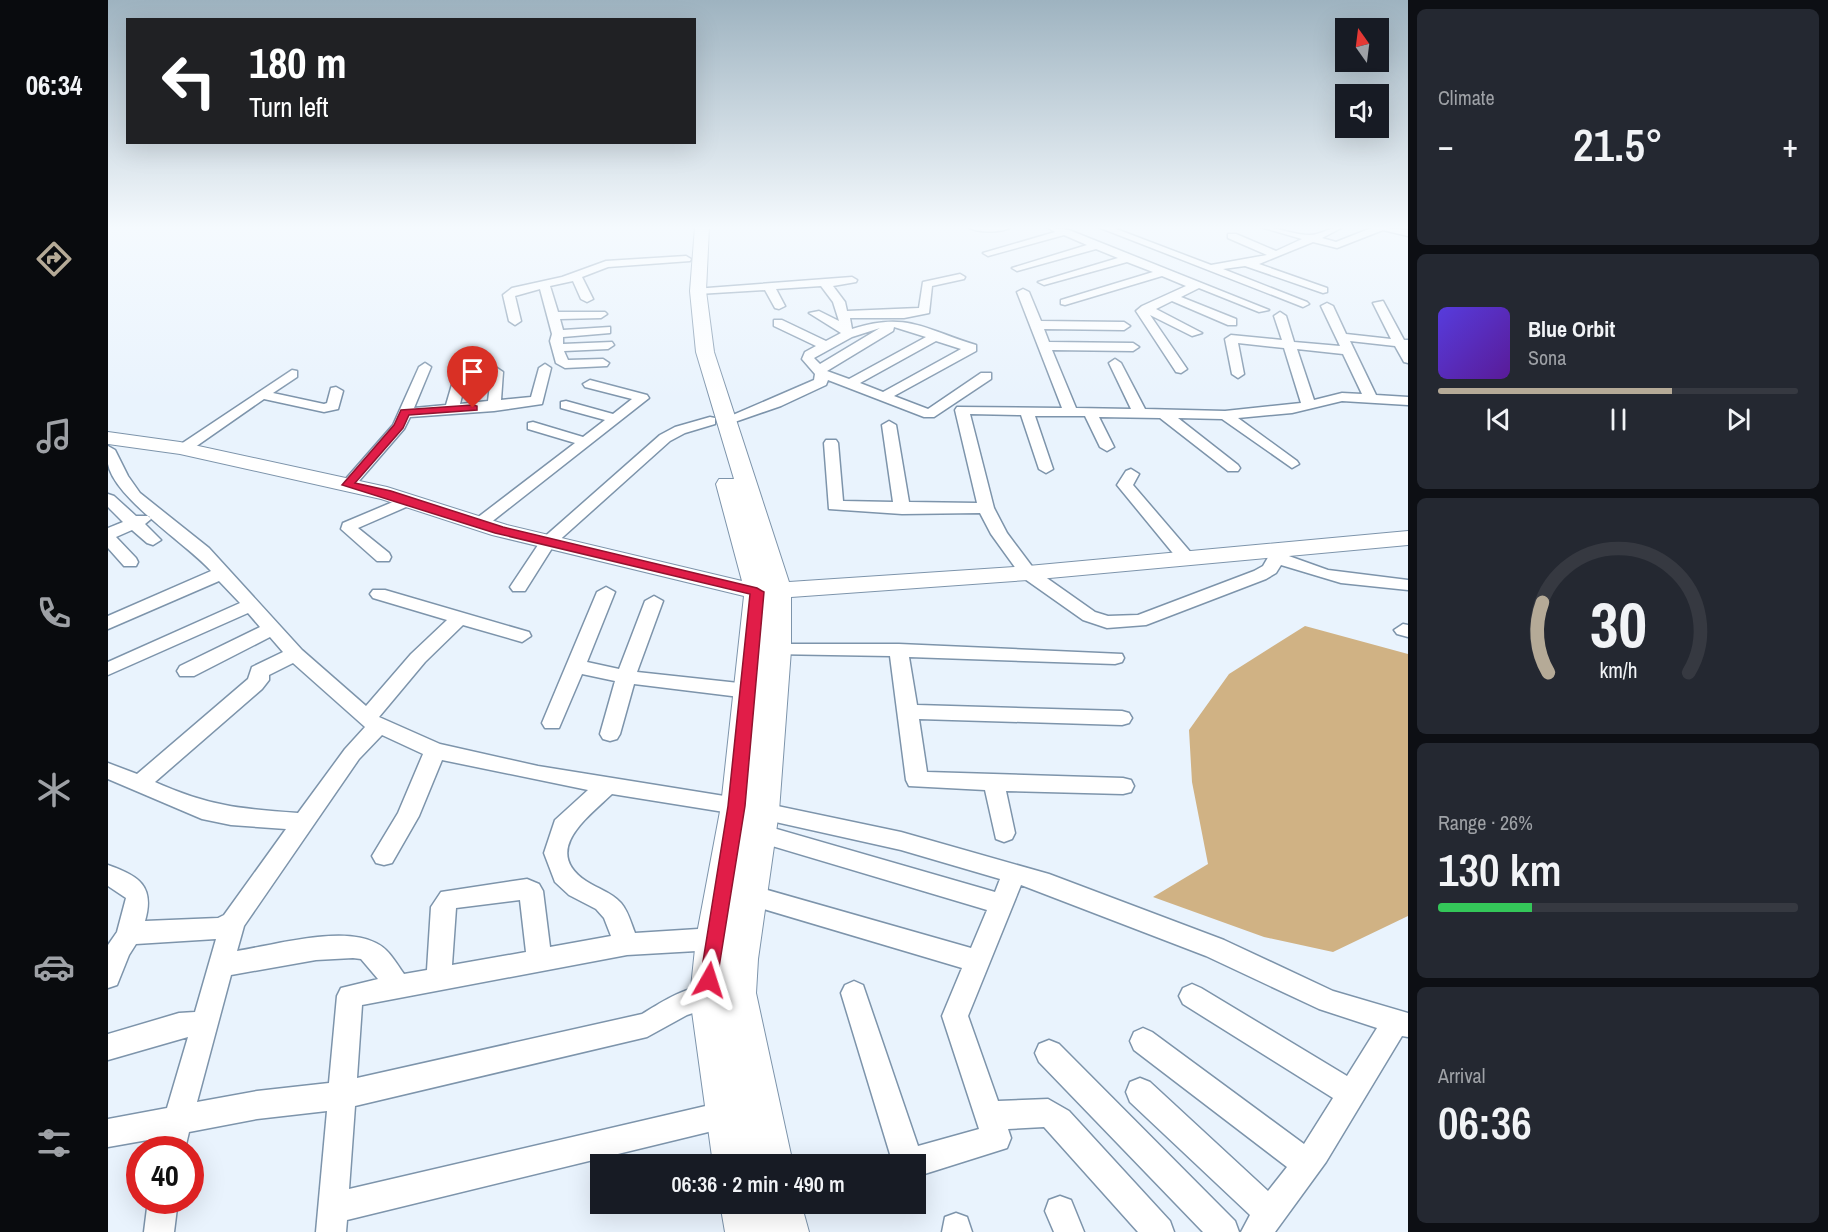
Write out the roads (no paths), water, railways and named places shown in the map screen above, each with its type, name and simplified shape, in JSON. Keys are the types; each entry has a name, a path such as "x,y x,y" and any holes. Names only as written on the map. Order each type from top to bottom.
{"street":[{"path":"515,321 510,292 542,284"},
{"path":"544,284 558,334 557,348 560,360 565,364 603,363"},
{"path":"581,284 587,299"},
{"path":"685,284 684,306 691,353 718,421"},
{"path":"698,284 705,352 718,421 759,587 778,650 753,816 714,939 708,997 733,1154"},
{"path":"698,291 778,284"},
{"path":"828,284 836,295 848,333"},
{"path":"844,315 904,314 925,311 927,284"},
{"path":"1065,302 1124,284"},
{"path":"1194,284 1263,310"},
{"path":"1181,369 1142,311 1202,284"},
{"path":"1250,284 1303,304"},
{"path":"1307,284 1323,290"},
{"path":"768,285 778,306"},
{"path":"1023,292 1071,413"},
{"path":"1173,297 1232,322"},
{"path":"1379,303 1404,343 1408,358"},
{"path":"1328,306 1370,397"},
{"path":"1146,308 1196,333"},
{"path":"815,313 848,333"},
{"path":"554,316 601,314"},
{"path":"1280,316 1309,406"},
{"path":"778,323 826,346"},
{"path":"820,371 897,323"},
{"path":"885,396 972,348 935,337 908,324 897,323 878,324 848,333 809,355 808,358 820,371 929,414 986,376"},
{"path":"1035,325 1125,326"},
{"path":"558,334 606,330"},
{"path":"851,383 935,337"},
{"path":"1343,337 1404,343"},
{"path":"1238,374 1231,339 1349,351"},
{"path":"557,348 608,345"},
{"path":"1045,346 1133,347"},
{"path":"1115,363 1140,414"},
{"path":"348,485 399,426 425,367"},
{"path":"452,409 463,368"},
{"path":"405,412 537,401 545,368"},
{"path":"519,587 548,542 665,438 680,430 718,421 816,386 821,382 820,371"},
{"path":"494,406 497,372"},
{"path":"183,449 292,374"},
{"path":"479,524 642,398 590,384"},
{"path":"262,395 324,408 333,406 336,391"},
{"path":"1278,554 1270,569 1260,575 1140,621 1107,622 1089,616 1025,570 999,534 986,508 962,410 1225,415 1309,406 1342,397 1408,401"},
{"path":"566,405 616,419"},
{"path":"1027,412 1046,470"},
{"path":"1091,414 1107,447"},
{"path":"1164,414 1233,468"},
{"path":"1225,415 1292,464"},
{"path":"890,424 902,509"},
{"path":"533,426 586,442"},
{"path":"108,438 183,449 348,485 548,542 759,587 1025,570 1408,530"},
{"path":"831,443 836,506 902,509 986,508"},
{"path":"108,450 114,479 203,552 295,654 373,722 435,751 538,774 608,785 753,816 901,841 1049,884 1215,948 1328,1000 1402,1023 1307,1164 1263,1223 1140,1092"},
{"path":"1131,474 1125,485 1184,555"},
{"path":"108,499 153,540"},
{"path":"383,557 349,529 349,526 407,501"},
{"path":"130,562 108,536 155,513"},
{"path":"1184,555 1278,554 1408,538"},
{"path":"1278,554 1304,571 1327,578 1408,585"},
{"path":"108,623 222,573"},
{"path":"759,587 748,691 753,816 750,895 740,959 738,993 770,1154"},
{"path":"552,723 606,592"},
{"path":"379,594 522,636"},
{"path":"610,734 626,676 654,600"},
{"path":"108,669 251,605"},
{"path":"173,1136 233,922 418,658 458,619"},
{"path":"187,671 273,628"},
{"path":"778,650 899,650 1115,658"},
{"path":"899,650 917,780 1123,786"},
{"path":"141,782 260,680 259,672 295,654"},
{"path":"575,666 626,676 748,691"},
{"path":"908,712 1122,718"},
{"path":"384,856 408,816 435,751"},
{"path":"108,771 141,782 199,808 225,815 303,822"},
{"path":"994,783 1004,833"},
{"path":"608,785 563,826 555,853 563,875 577,888 604,902 614,912 627,944"},
{"path":"753,816 1001,904"},
{"path":"926,1159 997,1138 955,1016 1014,874"},
{"path":"108,875 134,886 138,899 118,945 108,977"},
{"path":"439,980 443,907 449,899 526,889 531,891 539,960"},
{"path":"750,895 977,962"},
{"path":"118,945 145,931 220,928 233,922"},
{"path":"714,939 627,944 350,996 344,1095 331,1220 727,1115"},
{"path":"221,965 345,946 366,949 376,957 398,987"},
{"path":"854,993 905,1154"},
{"path":"1192,996 1352,1094"},
{"path":"108,1133 257,1105 344,1095 647,1025 680,1005 708,997"},
{"path":"108,1047 179,1025 204,1024"},
{"path":"1143,1041 1307,1164"},
{"path":"1049,1053 1224,1232"},
{"path":"990,1116 1048,1113 1059,1121 1158,1232"},
{"path":"159,1232 161,1214"},
{"path":"743,1214 747,1232"},
{"path":"783,1214 787,1232"}]}
